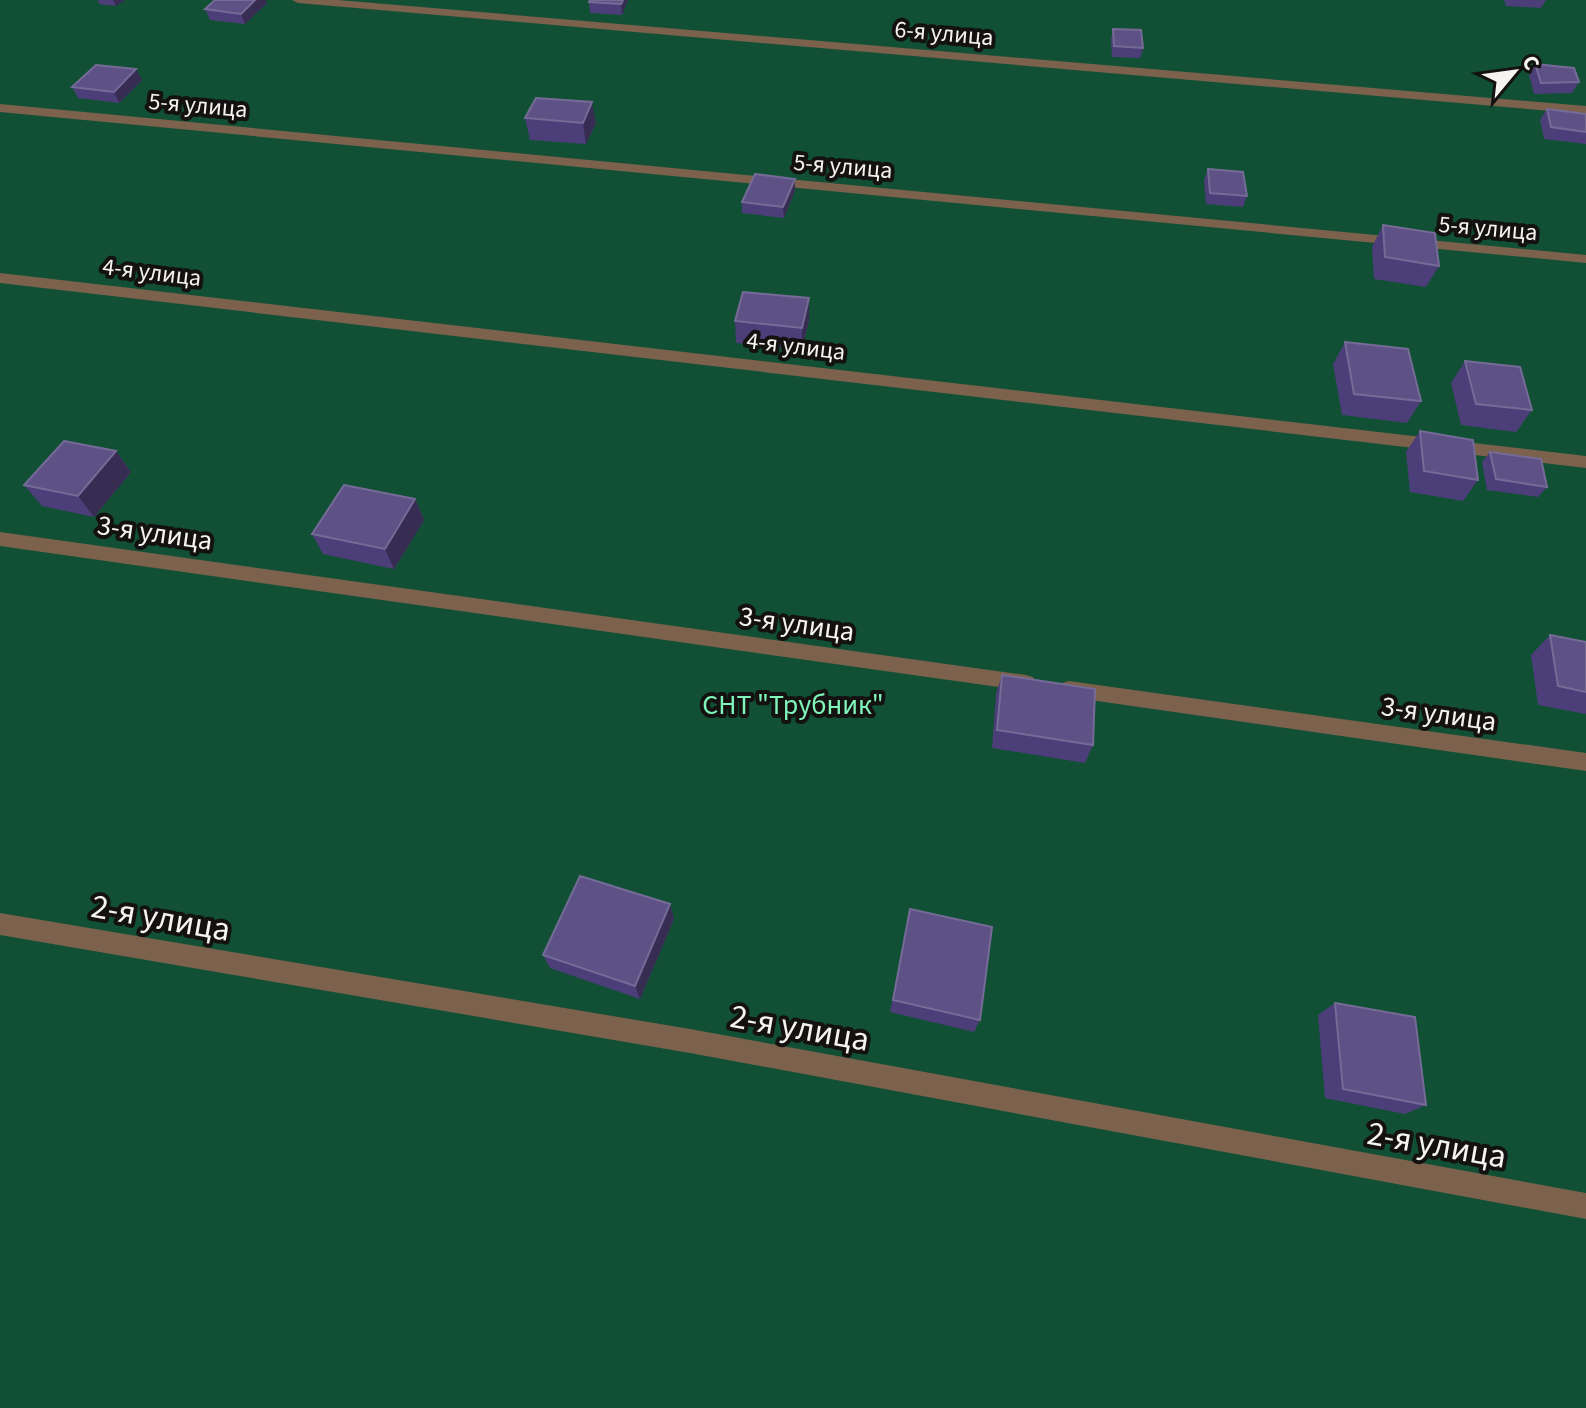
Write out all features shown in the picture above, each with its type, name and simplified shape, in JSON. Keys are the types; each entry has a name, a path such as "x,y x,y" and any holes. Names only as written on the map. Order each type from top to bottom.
{"lane":[{"name":"6-я улица","path":"298,0 1586,110"},
{"name":"5-я улица","path":"0,108 1586,259"},
{"name":"4-я улица","path":"0,278 1586,462"},
{"name":"3-я улица","path":"0,539 1586,762"},
{"name":"2-я улица","path":"0,924 690,1041 1586,1206"}],"green space":[{"name":"СНТ \"Трубник\"","path":"0,0 1586,0 1586,1408 0,1408"}],"building":[{"path":"215,0 255,0 241,14 205,9"},
{"path":"590,0 623,0 621,4"},
{"path":"1113,29 1141,30 1143,48 1114,46"},
{"path":"1535,64 1574,68 1579,82 1541,83"},
{"path":"96,65 136,69 114,92 72,87"},
{"path":"536,98 592,102 583,123 525,118"},
{"path":"1547,109 1586,114 1586,132 1551,127"},
{"path":"1208,169 1243,172 1247,196 1210,193"},
{"path":"755,174 795,179 783,207 742,202"},
{"path":"1383,225 1435,233 1439,266 1385,257"},
{"path":"743,292 809,298 802,328 735,321"},
{"path":"1345,342 1408,349 1421,401 1354,394"},
{"path":"1465,361 1520,367 1532,410 1476,404"},
{"path":"1420,431 1473,440 1478,480 1424,471"},
{"path":"64,441 116,451 78,496 24,485"},
{"path":"1490,452 1541,459 1547,487 1496,479"},
{"path":"344,485 415,499 385,549 312,534"},
{"path":"1550,635 1586,642 1586,692 1558,686"},
{"path":"1002,675 1095,689 1093,745 997,730"},
{"path":"580,876 670,904 635,986 543,955"},
{"path":"910,909 992,927 980,1020 893,1000"},
{"path":"1335,1003 1415,1017 1426,1105 1343,1089"}]}
